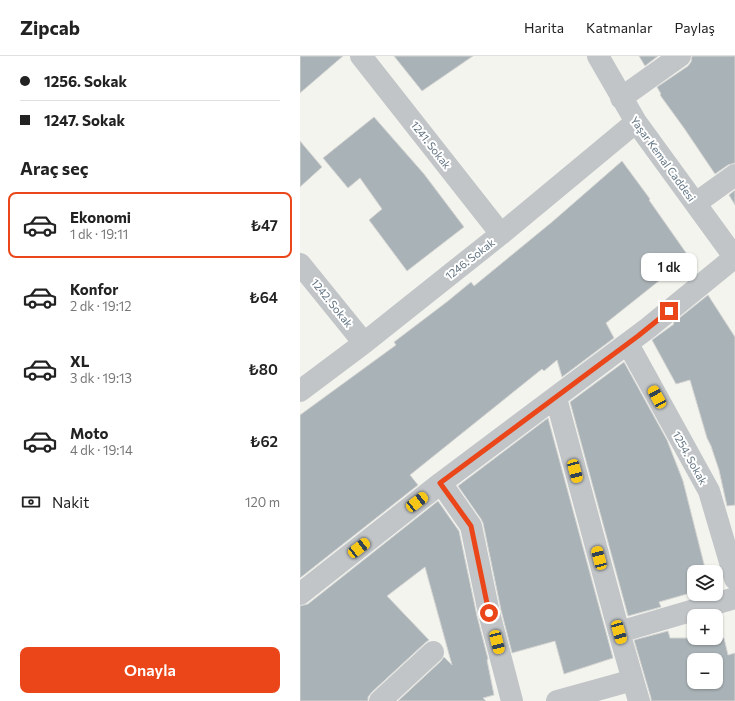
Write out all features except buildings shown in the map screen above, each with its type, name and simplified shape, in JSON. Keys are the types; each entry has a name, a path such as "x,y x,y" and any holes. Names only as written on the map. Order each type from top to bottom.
{"street":[{"name":"1241. Sokak","path":"361,56 501,234"},
{"name":"Yaşar Kemal Caddesi","path":"598,56 636,122 735,258"},
{"path":"621,98 680,56"},
{"name":"1246. Sokak","path":"300,391 364,343 501,234 636,122"},
{"path":"696,203 735,175"},
{"path":"300,594 440,483 628,344 735,258"},
{"name":"1242. Sokak","path":"300,264 364,343"},
{"name":"1254. Sokak","path":"628,344 709,491 735,579"},
{"path":"556,398 639,701"},
{"path":"440,483 471,526 489,613 512,701"},
{"path":"619,632 735,598"},
{"path":"380,701 433,652"},
{"path":"557,701 633,680"}],"route":[{"path":"489,613 471,526 440,483 638,336 669,311"}]}
